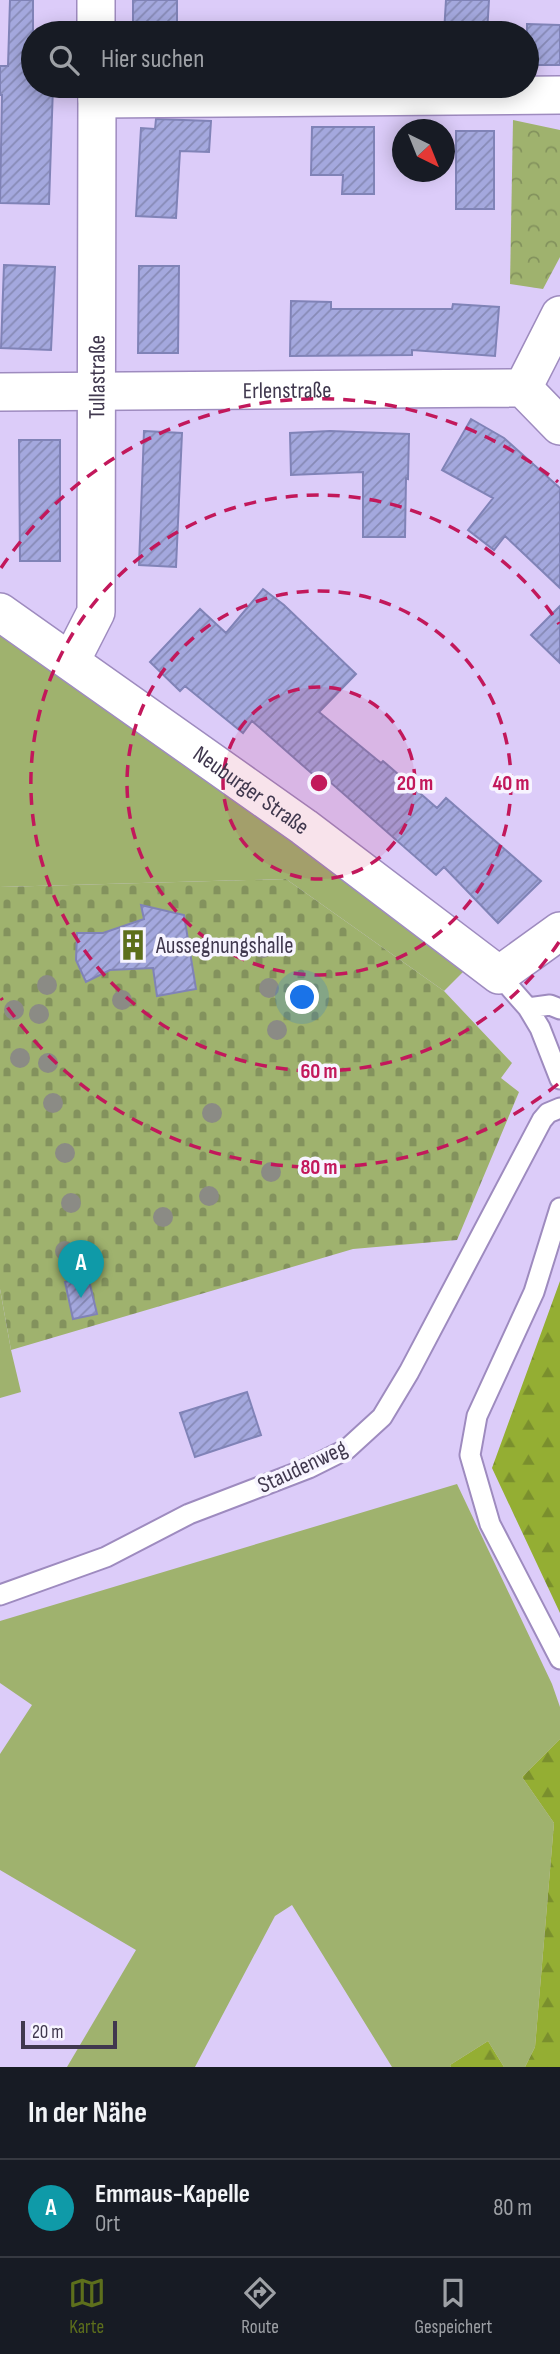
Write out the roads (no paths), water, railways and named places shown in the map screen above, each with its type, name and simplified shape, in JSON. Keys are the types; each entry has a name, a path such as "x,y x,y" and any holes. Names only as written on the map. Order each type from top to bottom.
{"street":[{"path":"96,0 96,21"},
{"path":"539,95 560,95"},
{"name":"Tullastraße","path":"71,661 96,612 97,98"},
{"path":"560,315 523,388 560,426"},
{"name":"Erlenstraße","path":"0,392 523,388"},
{"name":"Neuburger Straße","path":"0,612 304,827 499,975"},
{"path":"499,975 560,931"}],"lane":[{"path":"499,975 528,1008 544,1038 560,1079"},
{"path":"528,1008 550,1005 560,1009"},
{"name":"Staudenweg","path":"0,1595 106,1557 189,1514 309,1468 347,1449 382,1417 409,1372 542,1120 560,1108"},
{"path":"560,1208 534,1292 477,1416 470,1455 490,1524 560,1659"}],"place":[{"name":"Aussegnungshalle","path":"133,945"},
{"name":"Emmaus-Kapelle","path":"81,1298"}]}
